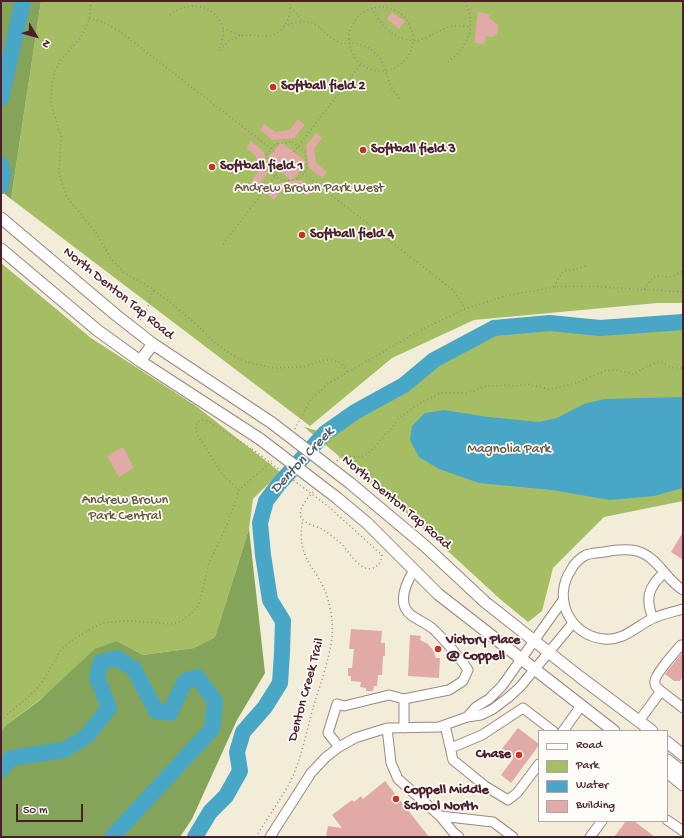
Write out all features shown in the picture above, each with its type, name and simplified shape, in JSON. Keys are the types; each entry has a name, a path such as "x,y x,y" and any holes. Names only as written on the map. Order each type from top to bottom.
{"main road":[{"name":"North Denton Tap Road","path":"4,220 116,316 153,344 272,423 350,483 425,546 486,602 548,652 651,730"},
{"path":"1,249 97,330 140,361 260,439 337,498 367,523 438,594 613,730"},
{"path":"140,361 153,344"},
{"path":"668,743 683,754"},
{"path":"668,761 683,772"},
{"path":"668,773 683,785"}],"street":[{"path":"683,590 677,587 657,564 637,552 612,551 585,555 574,564 566,577 562,591 563,605 573,623 579,629 591,636 605,639 620,637 653,618 683,609"},
{"path":"339,747 328,733 337,704 344,706 389,695 404,699 449,690 464,681 468,670 464,663 434,630 406,610 403,603 403,596 408,580 414,570"},
{"path":"653,618 649,609 648,599 650,588 664,573"},
{"path":"467,718 476,707 489,699 502,686 563,600"},
{"path":"270,837 311,773 326,757 339,747 355,738 387,728 445,726 493,710 520,687 573,623"},
{"path":"683,645 681,645 671,657 654,680 655,685 661,692 683,707"},
{"path":"639,721 661,692"},
{"path":"404,699 404,728"},
{"path":"564,730 581,706"},
{"path":"451,748 482,735 523,708 552,730"},
{"path":"445,726 453,760 485,786 508,800 517,793 538,765"},
{"path":"387,728 391,763 398,778 440,816 459,837"},
{"path":"440,816 493,822 513,837"},
{"path":"668,821 683,831"},
{"path":"590,837 601,822"}],"path":[{"path":"91,1 89,19 85,30 61,60 55,71 52,82 51,103 61,137 59,166 61,182 67,197 96,233 110,258 124,273 154,290 197,325 215,343 234,356 246,362 274,368 292,368 332,360 338,361 347,372"},
{"path":"223,29 241,35 268,36 280,30 284,26 290,15 290,1"},
{"path":"448,62 463,48 470,32 469,10 465,1"},
{"path":"170,15 183,6 199,4 213,12 223,29 218,51 229,41 241,35"},
{"path":"290,7 303,22"},
{"path":"386,7 401,13 411,25 414,40 406,59 400,65 386,71 370,69 361,64 353,55 349,43 350,32 354,22 361,14 372,8 386,7"},
{"path":"372,8 379,20 388,30 400,37 414,40 428,37 447,27 470,27"},
{"path":"89,19 100,21 118,30 274,151"},
{"path":"284,26 298,21 318,26 333,39 341,42 363,45 372,50 380,58 389,82 400,99"},
{"path":"294,152 361,64"},
{"path":"292,142 298,146 305,152 307,169 299,179 282,181 269,171 267,154 275,144 292,142"},
{"path":"223,244 279,171"},
{"path":"300,171 453,290 465,309"},
{"path":"555,287 564,271 588,265"},
{"path":"644,290 652,277 671,277 683,270"},
{"path":"143,323 140,320 148,307 154,290"},
{"path":"334,464 342,456 360,457 366,455 375,447 384,434 390,430 399,418 423,400 441,393 466,393 487,386 517,386 527,384 548,389 557,388 576,383 604,371 616,370 632,374 636,373 659,362 674,368 683,368"},
{"path":"239,490 222,474 197,434 196,428 200,420 204,419 252,449 329,507 382,555 380,563 372,569 363,567 354,559 341,542 321,529 303,520"},
{"name":"Denton Creek Trail","path":"256,837 288,786 296,765 332,637 331,613 328,597 304,553 302,546 301,528 303,520 301,510 306,500 316,488"}],"green space":[{"path":"1,1 41,1 11,199 1,191"},
{"name":"Andrew Brown Park West","path":"41,1 683,1 683,303 657,303 474,320 392,358 310,426 11,199"},
{"name":"Andrew Brown Park Central","path":"1,263 91,338 196,406 280,472 253,499 249,529 215,637 194,648 143,655 117,641 5,726 1,732"},
{"name":"Magnolia Park","path":"683,322 683,501 604,517 553,568 542,611 528,622 500,599 400,507 304,427 325,433 355,412 404,385 434,360 494,328 550,323 600,328"},
{"path":"249,529 265,673 237,720 192,819 180,837 1,837 1,732 5,726 40,700 95,649 117,641 143,655 194,648 215,637"}],"water":[{"path":"683,397 683,488 654,496 610,500 552,490 479,483 439,469 419,457 410,440 412,426 425,413 444,410 488,417 539,422 557,418 584,404 604,399"}],"building":[{"path":"392,12 405,21 399,29 387,19"},
{"path":"478,12 490,14 489,18 498,25 497,35 492,37 486,36 485,44 474,43"},
{"path":"298,119 305,125 294,138 273,140 260,130 264,124 275,132 290,130"},
{"path":"316,133 322,138 314,149 316,163 327,172 322,178 309,168 306,146"},
{"path":"251,141 264,152 267,174 257,187 251,182 259,171 256,156 246,148"},
{"path":"281,142 307,162 292,181 266,160"},
{"path":"300,180 313,190 308,196 297,188 283,189 274,200 268,195 279,183"},
{"path":"123,447 134,468 119,477 107,456"},
{"path":"683,532 683,560 671,552"},
{"path":"351,629 382,631 381,643 385,643 385,656 383,656 382,675 378,675 377,686 374,686 373,691 366,691 366,688 360,687 361,682 351,681 351,676 348,676 348,668 352,668 354,649 349,649"},
{"path":"410,635 421,636 420,640 428,644 433,650 436,658 440,658 439,678 408,676"},
{"path":"683,652 683,676 680,681 674,681 665,674"},
{"name":"Chase","path":"518,728 538,743 538,746 511,783 501,775 513,759 501,750"},
{"path":"385,781 429,837 326,837 328,826 342,828 332,815 352,800 354,802 361,796 363,799"},
{"path":"625,822 635,822 655,837 614,837"}],"waterway":[{"path":"1,98 23,1"},
{"path":"1,164 3,174 1,186"},
{"name":"Denton Creek","path":"195,837 210,812 226,796 240,771 237,752 243,732 265,707 280,683 283,621 270,600 263,555 260,523 266,501 278,485 325,433 355,412 404,385 434,360 494,328 550,323 600,328 683,322"},
{"path":"1,770 11,758 64,750 87,736 109,708 97,677 101,662 117,658 134,669 156,711 170,713 185,681 197,677 215,701 212,729 112,837"}],"place":[{"name":"Softball field 2","path":"273,87"},
{"name":"Softball field 3","path":"363,150"},
{"name":"Softball field 1","path":"212,167"},
{"name":"Softball field 4","path":"302,235"},
{"name":"Victory Place @ Coppell","path":"438,649"},
{"name":"Chase","path":"519,755"},
{"name":"Coppell Middle School North","path":"396,799"}]}
